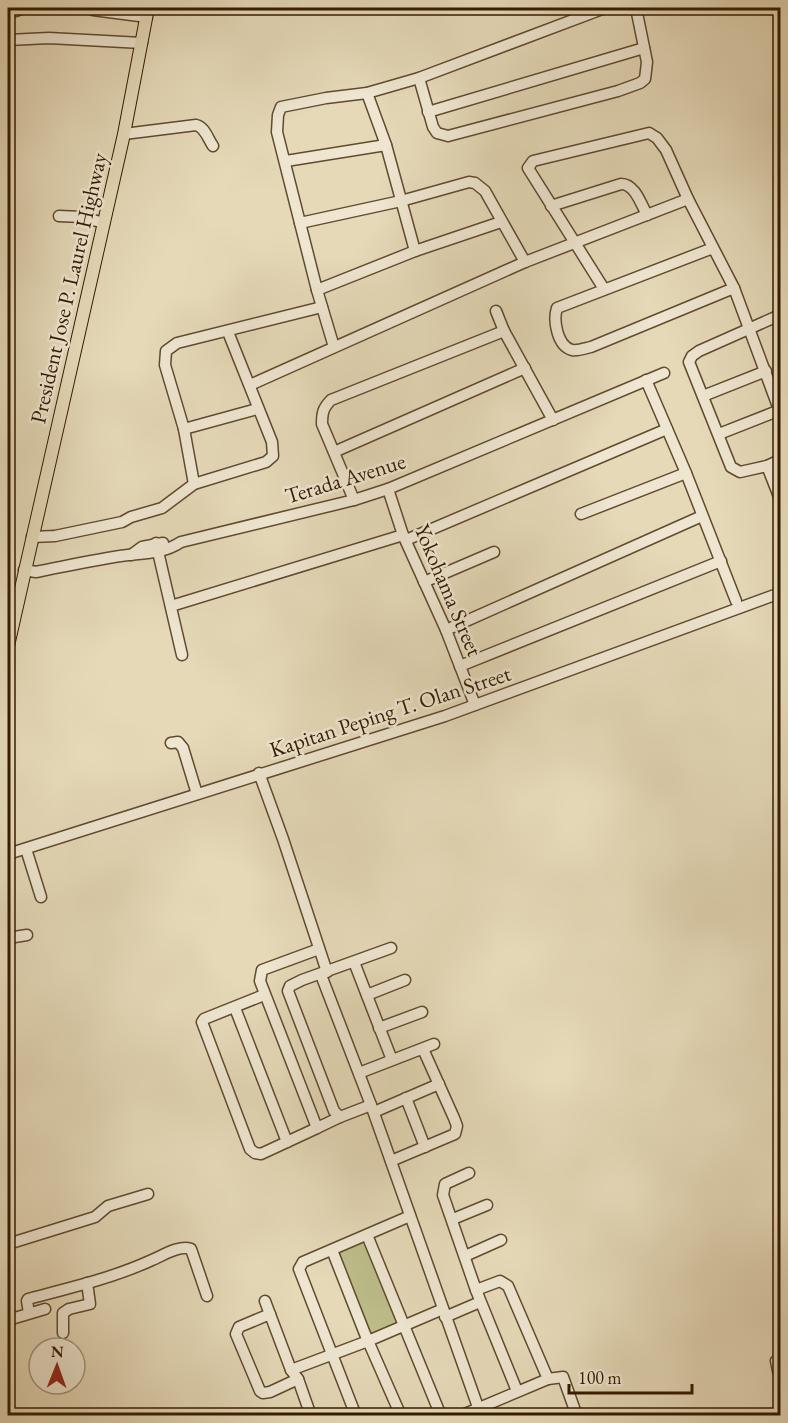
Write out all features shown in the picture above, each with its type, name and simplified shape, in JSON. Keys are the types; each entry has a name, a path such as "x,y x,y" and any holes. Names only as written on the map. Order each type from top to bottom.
{"main road":[{"name":"President Jose P. Laurel Highway","path":"8,646 105,223 148,12"}],"street":[{"path":"8,12 23,8"},
{"path":"334,347 277,132 281,107 367,93 419,78 600,8"},
{"path":"419,78 428,112 437,133 448,136 618,91 645,79 647,62 636,8"},
{"path":"93,10 148,12"},
{"path":"8,40 49,38 142,43"},
{"path":"428,112 644,48"},
{"path":"367,93 386,145 415,251"},
{"path":"124,134 196,125 205,132 213,146"},
{"path":"604,289 528,168 533,161 649,133 657,138 666,150 688,200 734,288 780,411 719,434"},
{"path":"285,161 386,145"},
{"path":"300,223 401,201 469,182 475,183 485,191 525,262"},
{"path":"551,206 626,184 632,188 647,215"},
{"path":"250,385 525,262 688,200"},
{"path":"59,216 81,217 105,223"},
{"path":"318,290 415,251 501,222"},
{"path":"713,248 557,308 556,326 563,345 571,350 591,347 734,288"},
{"path":"194,484 184,429 165,365 166,351 177,343 322,307"},
{"path":"496,311 504,332 553,420"},
{"path":"780,315 699,351 692,356 689,362 731,467 740,472 767,466 780,460"},
{"path":"33,535 120,516 131,517 162,508 194,484 266,462 273,456 272,442 228,332"},
{"path":"354,500 322,424 324,406 331,400 504,332"},
{"path":"334,452 525,368"},
{"path":"703,396 766,372"},
{"name":"Terada Avenue","path":"24,570 36,572 130,555 142,547 172,548 181,542 354,500 388,489 664,373"},
{"path":"646,380 686,473 736,601"},
{"path":"184,429 257,409"},
{"path":"171,606 405,537 667,429"},
{"path":"767,466 780,500"},
{"path":"580,514 686,473"},
{"name":"Yokohama Street","path":"388,489 405,537 446,630 475,705"},
{"path":"446,630 702,516"},
{"path":"158,548 182,655"},
{"path":"424,582 494,552"},
{"path":"460,666 721,561"},
{"name":"Kapitan Peping T. Olan Street","path":"8,854 475,705 780,593"},
{"path":"171,742 178,742 183,748 197,794"},
{"path":"259,773 319,949 324,973 478,1407"},
{"path":"26,849 41,897"},
{"path":"8,938 27,935"},
{"path":"340,1117 330,1104 288,991 290,986 391,948"},
{"path":"317,1128 260,981 262,970 319,949"},
{"path":"354,962 392,1060"},
{"path":"367,995 405,980"},
{"path":"264,995 204,1019 202,1022 250,1149 261,1154 340,1117 373,1109 439,1084"},
{"path":"235,1008 288,1142"},
{"path":"380,1028 422,1012"},
{"path":"359,1073 434,1044"},
{"path":"391,1161 455,1134 457,1126 423,1049"},
{"path":"406,1098 425,1147"},
{"path":"469,1173 445,1184 443,1195 480,1302 517,1391"},
{"path":"8,1244 95,1217 108,1206 148,1194"},
{"path":"453,1220 486,1205"},
{"path":"356,1416 300,1269 303,1262 410,1216"},
{"path":"367,1234 441,1416"},
{"path":"465,1256 501,1240"},
{"path":"29,1313 28,1299 87,1283 149,1262 183,1247 191,1249 207,1296"},
{"path":"332,1250 400,1416"},
{"path":"476,1290 500,1281 508,1287 548,1379"},
{"path":"63,1333 63,1313 69,1309 90,1304 87,1283"},
{"path":"265,1301 311,1416"},
{"path":"270,1314 237,1329 236,1334 260,1391 263,1393 270,1392 294,1375 332,1356 404,1325 480,1302"},
{"path":"8,1320 45,1309"},
{"path":"780,1359 776,1361 776,1365 780,1380"},
{"path":"460,1416 548,1379 563,1377 578,1416"}],"green space":[{"path":"362,1241 367,1244 397,1321 396,1325 373,1334 369,1332 338,1253"}]}
